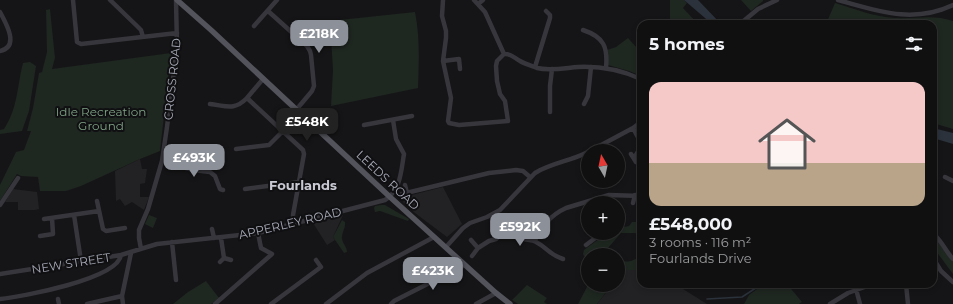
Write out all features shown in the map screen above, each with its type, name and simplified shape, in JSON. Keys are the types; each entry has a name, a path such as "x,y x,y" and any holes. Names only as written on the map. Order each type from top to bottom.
{"main road":[{"name":"LEEDS ROAD","path":"176,0 390,197 510,304"}],"street":[{"path":"73,0 77,42 81,44 177,33"},
{"path":"110,0 141,30 143,37"},
{"name":"CROSS ROAD","path":"141,249 139,230 148,209 162,161 177,47 176,0"},
{"path":"254,26 277,0"},
{"path":"443,0 442,16 446,31 443,61 451,98 449,123 459,125 508,121 505,101 500,94 497,82 496,66 497,61 504,54 511,54 520,61 535,67 552,69 590,67 606,68 637,77"},
{"path":"474,0 485,12 504,54"},
{"path":"478,4 483,0"},
{"path":"745,20 758,9 777,0"},
{"path":"838,0 895,15 926,14 942,10 953,5"},
{"path":"268,11 307,46 310,51 314,86 312,91 296,110"},
{"path":"535,67 550,18 550,15 546,11"},
{"path":"0,12 11,40 10,46 5,50 0,51"},
{"path":"583,30 597,36 602,41 606,50 606,68"},
{"path":"443,61 459,59 460,69"},
{"path":"584,104 588,96 590,67"},
{"path":"550,112 550,86 552,69"},
{"path":"210,104 229,107 241,105 263,79"},
{"path":"247,98 303,150 304,154 293,215 294,224"},
{"path":"364,125 412,116"},
{"path":"390,197 398,186 404,154 396,140 393,120"},
{"path":"604,144 637,125"},
{"path":"633,128 637,136"},
{"path":"236,149 268,145 283,131"},
{"path":"203,170 207,152"},
{"path":"634,158 637,153"},
{"path":"446,247 463,228 470,223 493,214 510,200 530,177 542,169 581,155"},
{"path":"162,161 193,170 210,172 215,176 220,189 223,190"},
{"path":"405,185 404,193 489,173 516,170 523,171 530,177"},
{"path":"945,177 953,180"},
{"path":"0,205 18,178"},
{"path":"245,189 299,182"},
{"path":"606,196 635,196 633,203"},
{"name":"APPERLEY ROAD","path":"141,249 157,244 258,233 386,200 390,197"},
{"path":"97,201 103,229 106,231 119,231 125,228"},
{"path":"535,241 544,225 561,211 581,205"},
{"path":"44,219 99,211"},
{"path":"493,214 500,226 514,237 535,241 553,256 563,259"},
{"path":"74,215 81,261"},
{"path":"40,236 54,234 52,218"},
{"path":"212,229 214,238"},
{"path":"472,256 478,248 489,241 496,239 505,231"},
{"path":"215,304 272,254 261,248 258,233"},
{"path":"326,304 367,273 434,237"},
{"path":"221,238 222,260 231,260"},
{"path":"937,238 946,252 953,259"},
{"path":"472,240 478,248"},
{"path":"586,245 593,240"},
{"path":"172,242 176,280"},
{"name":"NEW STREET","path":"0,274 121,255 141,249"},
{"path":"123,304 122,296 131,253"},
{"path":"0,299 46,291 88,279 110,268 119,261 121,255"},
{"path":"271,304 277,302 321,267 316,260"},
{"path":"391,304 394,301 465,265"},
{"path":"937,266 953,282"},
{"path":"830,304 842,296 862,288"},
{"path":"906,288 908,304"},
{"path":"856,290 860,304"},
{"path":"476,304 496,293"},
{"path":"87,304 122,296"}],"shaded area":[{"path":"684,0 698,0 717,20 707,20"},
{"path":"937,129 953,133 953,144 937,139"},
{"path":"140,159 142,169 147,169 145,183 140,184 140,197 149,197 144,210 132,202 125,206 120,199 116,201 115,171"},
{"path":"443,187 462,224 447,237 403,202 408,196"},
{"path":"13,189 37,192 39,209 18,210 18,202 5,202"},
{"path":"343,215 333,237 335,240 327,245 313,223"},
{"path":"625,269 637,270 637,288 681,288 707,304 597,304 606,292 625,292"}],"green space":[{"path":"670,0 684,0 687,3 683,8 694,20 670,20"},
{"path":"741,0 763,0 763,1 751,11"},
{"path":"835,3 880,16 903,18 931,17 953,21 953,129 937,124 937,20 828,20"},
{"name":"Idle Recreation Ground","path":"50,9 55,58 52,69 171,53 160,151 81,186 66,191 40,191 38,177 21,176 17,174 0,201 0,185 16,152 24,150 31,131 27,131 33,108 39,73 42,72 47,52 46,10"},
{"path":"415,12 417,21 419,59 418,88 331,106 333,70 330,21"},
{"path":"628,38 637,48 637,74 608,65 607,50 616,47"},
{"path":"30,62 36,66 29,111 22,131 0,134 0,130 4,129 9,121 15,105 23,63"},
{"path":"385,205 409,219 408,221 380,211 375,212 375,206"},
{"path":"149,215 157,218 153,228 145,224"},
{"path":"342,220 345,224 342,239 347,252 344,253 333,237"},
{"path":"632,222 637,222 637,234 625,233 625,227 629,226"},
{"path":"598,240 615,240 608,248 587,248"},
{"path":"937,241 953,261 953,274 937,252"},
{"path":"637,258 637,270 625,270 625,261 630,261"},
{"path":"206,281 219,298 211,304 173,304 188,292"},
{"path":"527,285 547,298 544,302 547,304 518,304 512,300"},
{"path":"759,288 790,288 802,302 799,304 744,304 749,295"},
{"path":"584,292 606,292 597,304 578,304"}],"waterway":[{"path":"707,299 742,297 756,288"}],"district":[{"name":"Fourlands","path":"303,185"}]}
